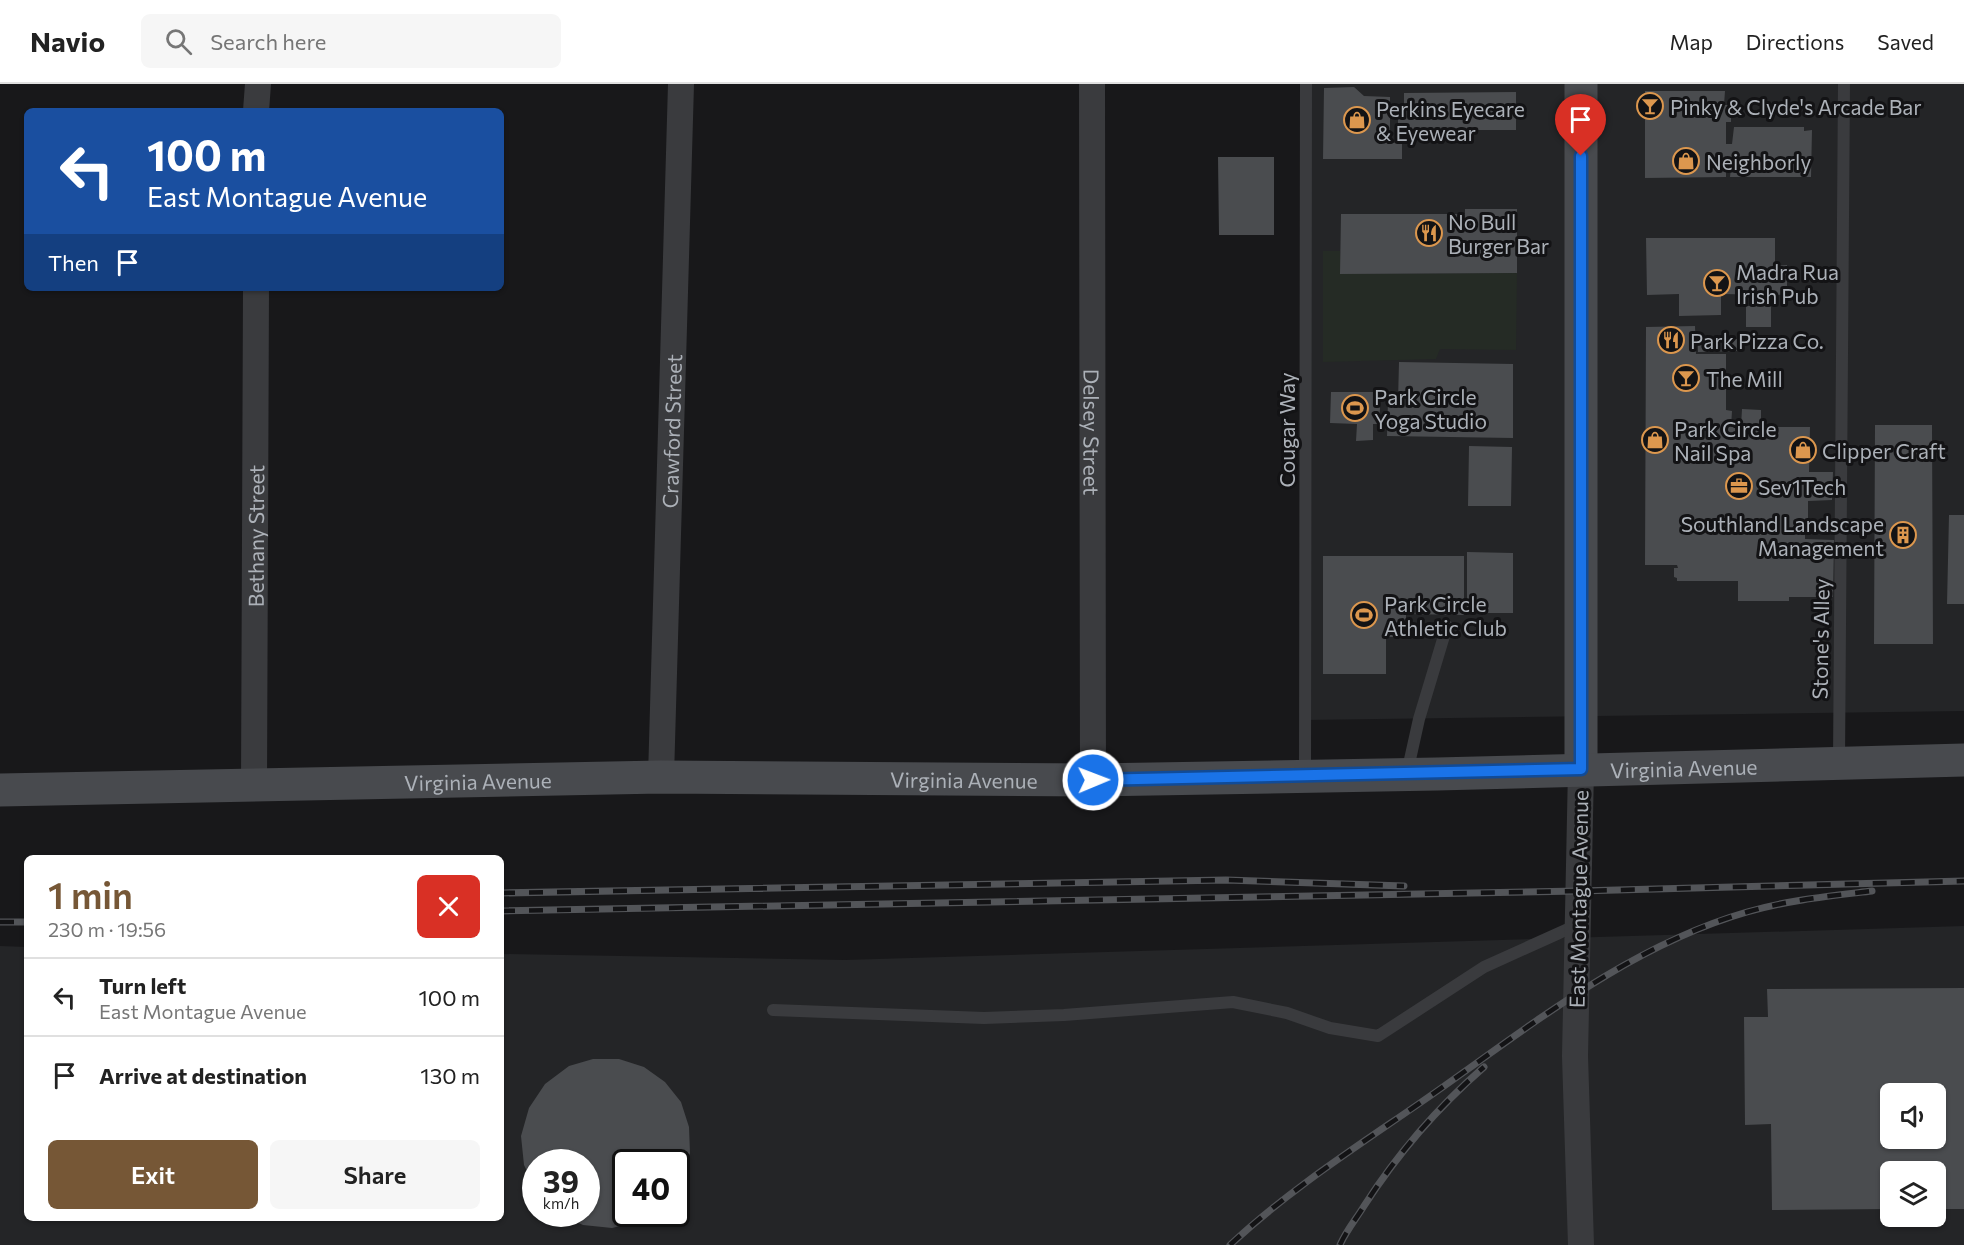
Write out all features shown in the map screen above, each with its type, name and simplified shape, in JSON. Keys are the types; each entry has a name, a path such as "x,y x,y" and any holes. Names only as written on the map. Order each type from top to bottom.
{"street":[{"path":"256,108 258,84"},
{"name":"Crawford Street","path":"661,777 681,84"},
{"name":"Delsey Street","path":"1092,84 1093,780"},
{"name":"East Montague Avenue","path":"1581,84 1581,769 1575,1056 1581,1245"},
{"name":"Bethany Street","path":"254,785 256,291"},
{"name":"Virginia Avenue","path":"0,790 661,777 1093,780 1964,760"}],"lane":[{"name":"Cougar Way","path":"1305,84 1305,776"},
{"name":"Stone's Alley","path":"1839,762 1844,84"},
{"path":"1406,774 1419,719 1447,626"},
{"path":"773,1010 984,1018 1064,1015 1233,1002 1287,1013 1330,1028 1378,1036 1484,968 1579,925"}],"shaded area":[{"path":"1305,84 1964,84 1964,711 1304,720"},
{"path":"1323,251 1340,251 1341,274 1517,273 1516,350 1440,349 1436,359 1323,362"},
{"path":"1964,926 1964,1245 0,1245 0,946 24,947 24,1221 504,1221 504,954 845,960"}],"building":[{"name":"Perkins Eyecare & Eyewear","path":"1354,87 1364,96 1390,97 1390,143 1402,142 1402,159 1323,159 1324,88"},
{"path":"1645,91 1725,91 1724,105 1731,105 1731,122 1726,122 1726,144 1732,144 1734,127 1804,127 1804,131 1812,130 1811,177 1730,177 1731,167 1726,167 1726,177 1645,178"},
{"path":"1516,92 1516,130 1403,130 1404,125 1398,125 1398,115 1404,114 1404,93"},
{"path":"1218,157 1274,157 1274,235 1219,235"},
{"name":"No Bull Burger Bar","path":"1465,209 1517,209 1517,273 1340,274 1341,214 1465,214"},
{"name":"Madra Rua Irish Pub","path":"1646,238 1775,238 1775,266 1787,265 1787,295 1721,294 1721,315 1679,316 1679,294 1647,295"},
{"path":"1746,306 1771,306 1771,327 1746,327"},
{"path":"1695,326 1696,354 1726,354 1726,410 1732,411 1731,427 1741,426 1742,409 1761,410 1761,427 1810,427 1809,472 1833,472 1832,500 1808,501 1808,529 1805,529 1805,539 1834,540 1833,597 1789,597 1789,601 1738,601 1738,581 1677,581 1674,577 1674,568 1678,568 1677,565 1645,565 1646,327"},
{"path":"1737,339 1737,351 1698,352 1698,340"},
{"path":"1399,362 1513,364 1513,438 1387,436 1388,401 1398,401"},
{"name":"Park Circle Yoga Studio","path":"1331,392 1381,392 1379,424 1373,424 1373,440 1356,441 1357,424 1330,423"},
{"name":"Southland Landscape Management","path":"1875,425 1932,425 1933,644 1874,644"},
{"path":"1469,446 1512,447 1511,506 1468,506"},
{"path":"1949,515 1964,515 1964,604 1947,604"},
{"path":"1467,552 1513,553 1513,613 1467,613"},
{"name":"Park Circle Athletic Club","path":"1323,556 1464,556 1464,615 1406,614 1406,637 1386,637 1386,674 1323,674"},
{"path":"1964,988 1964,1209 1946,1209 1946,1161 1880,1161 1880,1209 1772,1210 1771,1124 1745,1125 1744,1017 1768,1017 1767,989"},
{"path":"593,1059 619,1059 644,1067 665,1082 681,1102 689,1127 690,1149 612,1149 612,1227 616,1227 612,1228 600,1227 600,1149 522,1149 521,1136 529,1108 545,1084 569,1066"}],"railway":[{"path":"504,893 1226,880 1404,886"},
{"path":"504,911 1579,891 1964,881"},
{"path":"1230,1245 1277,1204 1327,1167 1543,1016 1621,967 1662,945 1747,912 1793,901 1872,891"},
{"path":"0,922 24,922"},
{"path":"1340,1245 1377,1186 1405,1150 1434,1115 1484,1067"}],"place":[{"name":"Pinky & Clyde's Arcade Bar","path":"1650,106"},
{"name":"Perkins Eyecare & Eyewear","path":"1357,120"},
{"name":"Neighborly","path":"1686,161"},
{"name":"No Bull Burger Bar","path":"1429,233"},
{"name":"Madra Rua Irish Pub","path":"1717,283"},
{"name":"Park Pizza Co.","path":"1671,340"},
{"name":"The Mill","path":"1686,378"},
{"name":"Park Circle Yoga Studio","path":"1355,408"},
{"name":"Park Circle Nail Spa","path":"1655,440"},
{"name":"Clipper Craft","path":"1803,450"},
{"name":"Sev1Tech","path":"1739,486"},
{"name":"Southland Landscape Management","path":"1903,535"},
{"name":"Park Circle Athletic Club","path":"1364,615"}],"route":[{"path":"1093,780 1581,769 1581,156"}]}
